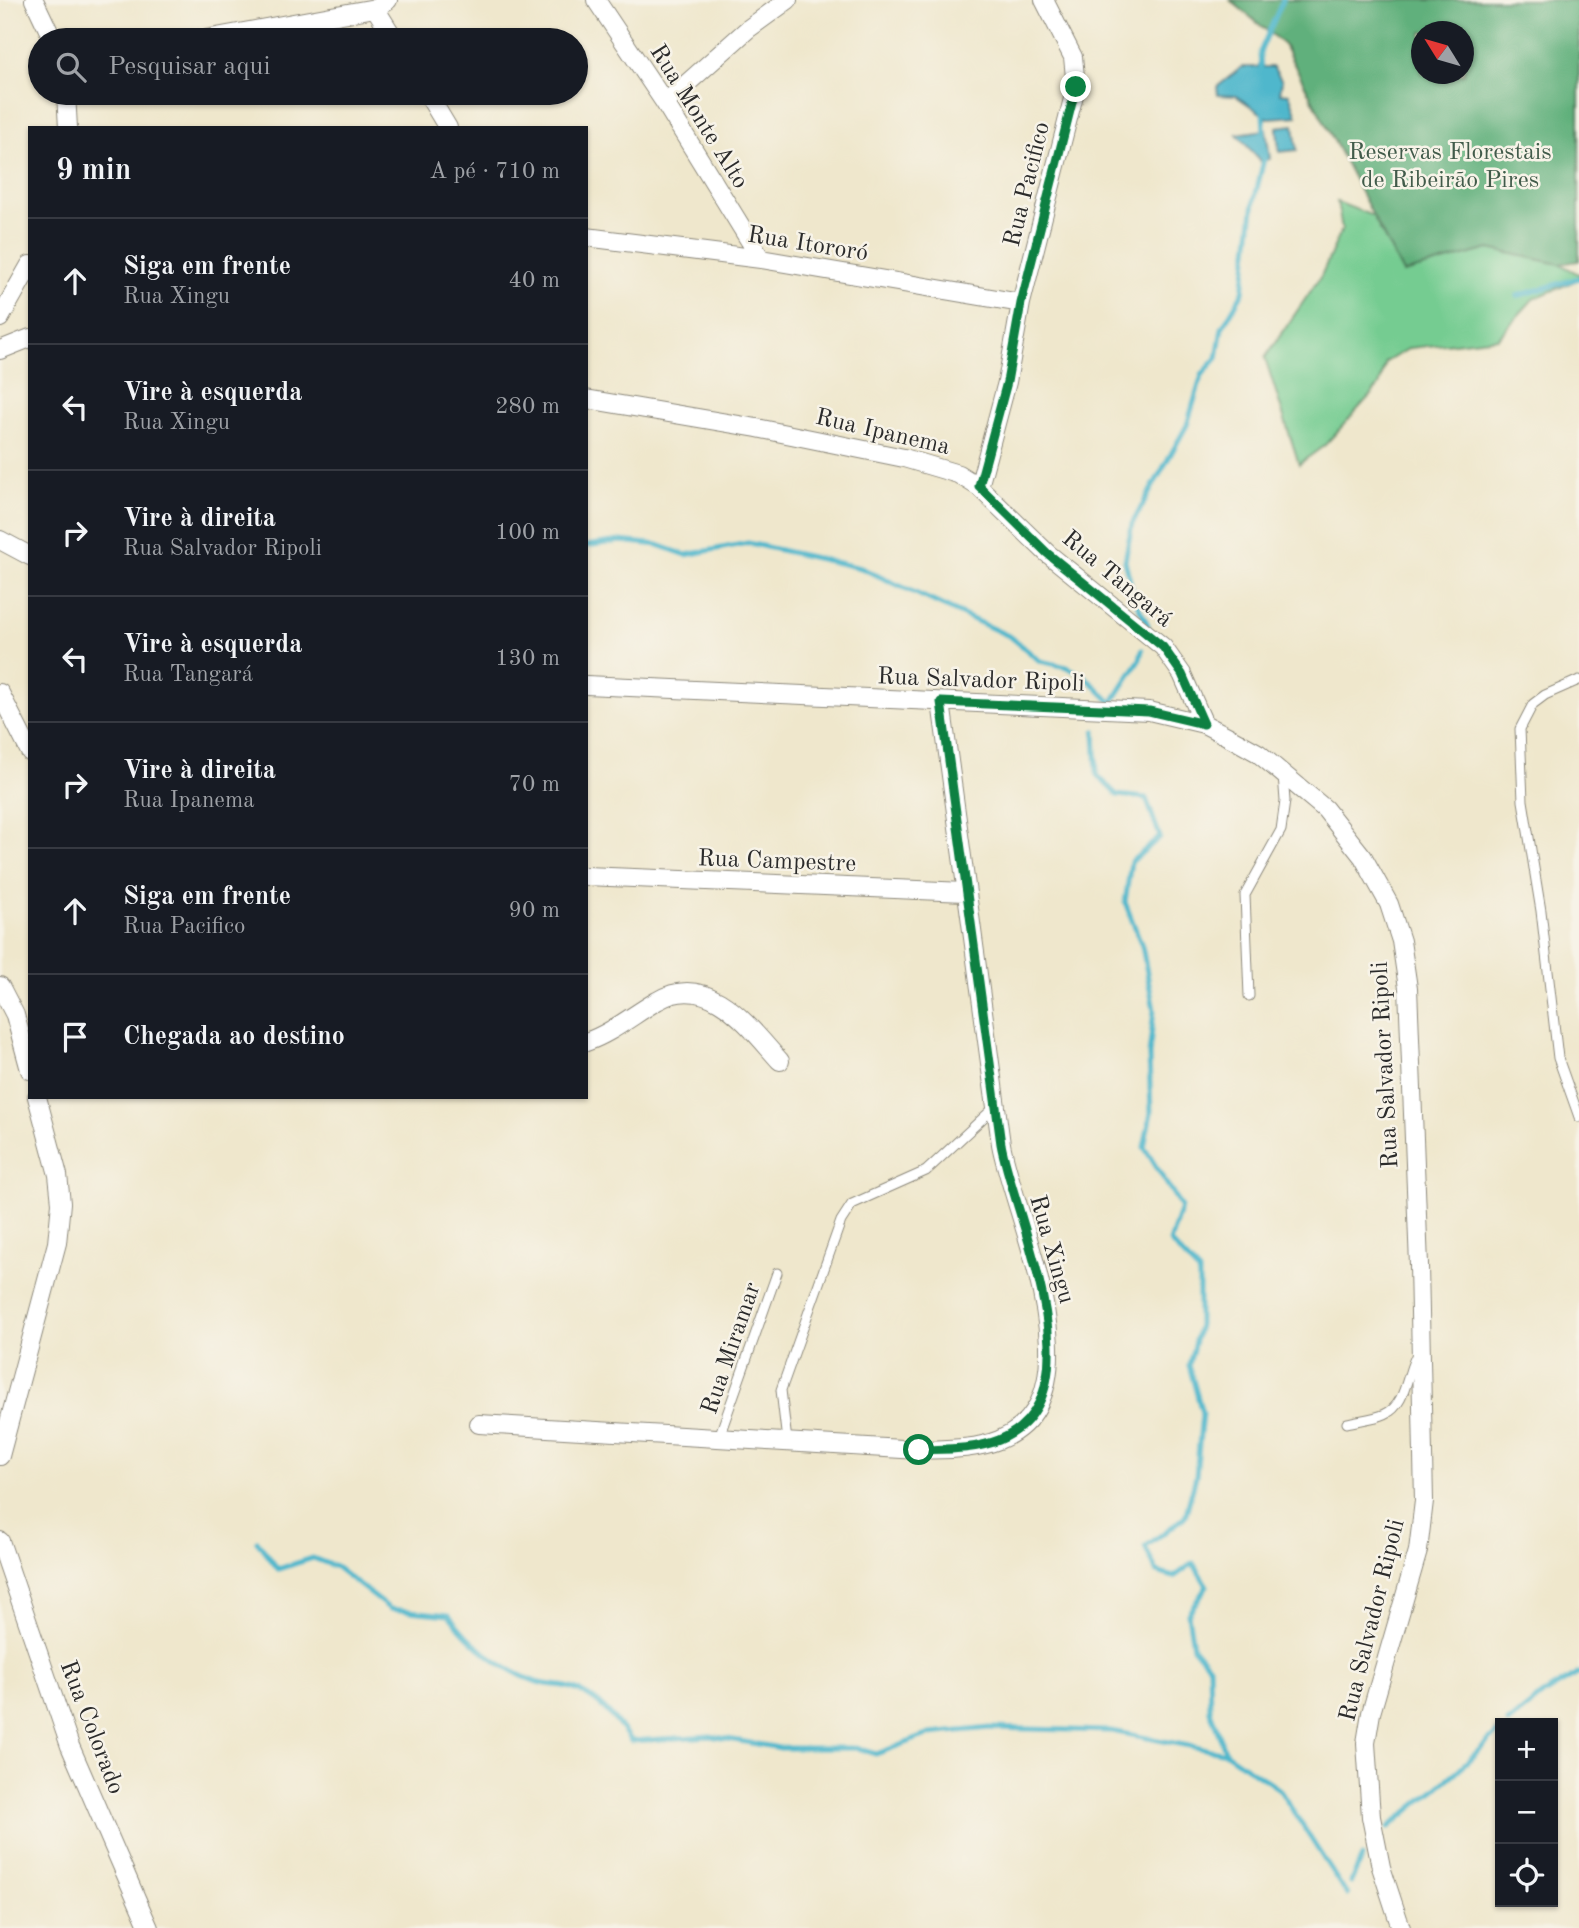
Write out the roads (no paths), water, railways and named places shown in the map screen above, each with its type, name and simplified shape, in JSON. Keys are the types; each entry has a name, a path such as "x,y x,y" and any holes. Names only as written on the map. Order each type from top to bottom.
{"street":[{"path":"34,0 47,28"},
{"name":"Rua Monte Alto","path":"596,0 665,103 761,259"},
{"path":"665,103 748,29 788,0"},
{"name":"Rua Pacifico","path":"1021,303 1076,87 1073,57 1044,0"},
{"path":"260,28 381,4 390,28"},
{"path":"67,105 68,126"},
{"path":"434,105 447,126"},
{"name":"Rua Itororó","path":"588,237 761,259 1021,303"},
{"path":"0,317 28,268"},
{"path":"979,486 1007,382 1021,303"},
{"path":"0,350 28,339"},
{"name":"Rua Ipanema","path":"588,400 757,428 904,458 958,474 979,486"},
{"name":"Rua Tangará","path":"979,486 1047,553 1163,647 1182,674 1204,724"},
{"path":"0,540 28,555"},
{"name":"Rua Salvador Ripoli","path":"588,685 1149,711 1204,724 1258,753 1325,809 1363,857 1389,904 1401,941 1408,1002 1421,1347 1424,1501 1418,1551 1371,1713 1366,1743 1371,1817 1381,1867 1401,1928"},
{"path":"0,693 28,748"},
{"name":"Rua Xingu","path":"479,1424 919,1450 969,1447 1000,1439 1024,1424 1038,1406 1046,1388 1051,1361 1047,1309 1007,1179 965,892 941,702"},
{"name":"Rua Campestre","path":"588,876 965,892"},
{"path":"0,986 15,1015 28,1063"},
{"path":"588,1041 660,999 676,993 700,993 717,999 737,1013 780,1061"},
{"path":"0,1456 57,1243 61,1203 58,1175 38,1099"},
{"name":"Rua Colorado","path":"0,1541 70,1746 149,1928"}],"lane":[{"path":"1579,680 1545,695 1533,704 1520,729 1523,801 1541,911 1556,1047 1564,1079 1579,1116"},
{"path":"1249,996 1245,895 1281,830 1285,802 1283,772"},
{"path":"787,1441 781,1390 841,1221 852,1204 926,1171 998,1104"},
{"name":"Rua Miramar","path":"719,1437 777,1273"},
{"path":"1347,1423 1385,1414 1393,1409 1402,1395 1412,1360 1421,1347"}],"water":[{"path":"1242,67 1273,67 1282,81 1280,93 1289,94 1297,116 1268,118 1236,96 1218,95 1217,87"},
{"path":"1294,125 1297,150 1279,152 1277,127"},
{"path":"1266,130 1270,159 1260,161 1237,134"}],"waterway":[{"path":"1261,72 1260,52 1283,0"},
{"path":"1263,110 1264,135"},
{"path":"1148,625 1135,600 1125,561 1132,524 1187,425 1202,375 1217,358 1222,328 1243,292 1254,201 1265,155"},
{"path":"1517,296 1579,278"},
{"path":"588,546 620,541 658,545 686,555 748,543 861,568 1011,637 1040,661 1067,667 1085,676 1112,703 1140,659 1142,650"},
{"path":"1095,731 1097,775 1117,795 1146,798 1160,837 1131,862 1125,902 1142,946 1154,1010 1149,1055 1151,1113 1144,1147 1181,1207 1170,1242 1199,1272 1199,1325 1189,1365 1202,1413 1196,1476 1185,1517 1145,1547 1157,1572 1174,1577 1193,1563 1207,1586 1188,1614 1193,1647 1209,1666 1210,1711 1226,1753 1279,1789 1347,1895"},
{"path":"257,1541 278,1569 313,1558 336,1567 390,1609 449,1615 476,1645 509,1669 538,1683 571,1688 598,1702 631,1741 710,1736 780,1748 856,1748 876,1754 930,1734 990,1728 1111,1731 1226,1753"},
{"path":"1514,1718 1545,1693 1579,1673"},
{"path":"1389,1827 1456,1772 1495,1735"},
{"path":"1351,1882 1362,1857"}],"park label":[{"name":"Reservas Florestais de Ribeirão Pires","path":"1450,165"}]}
